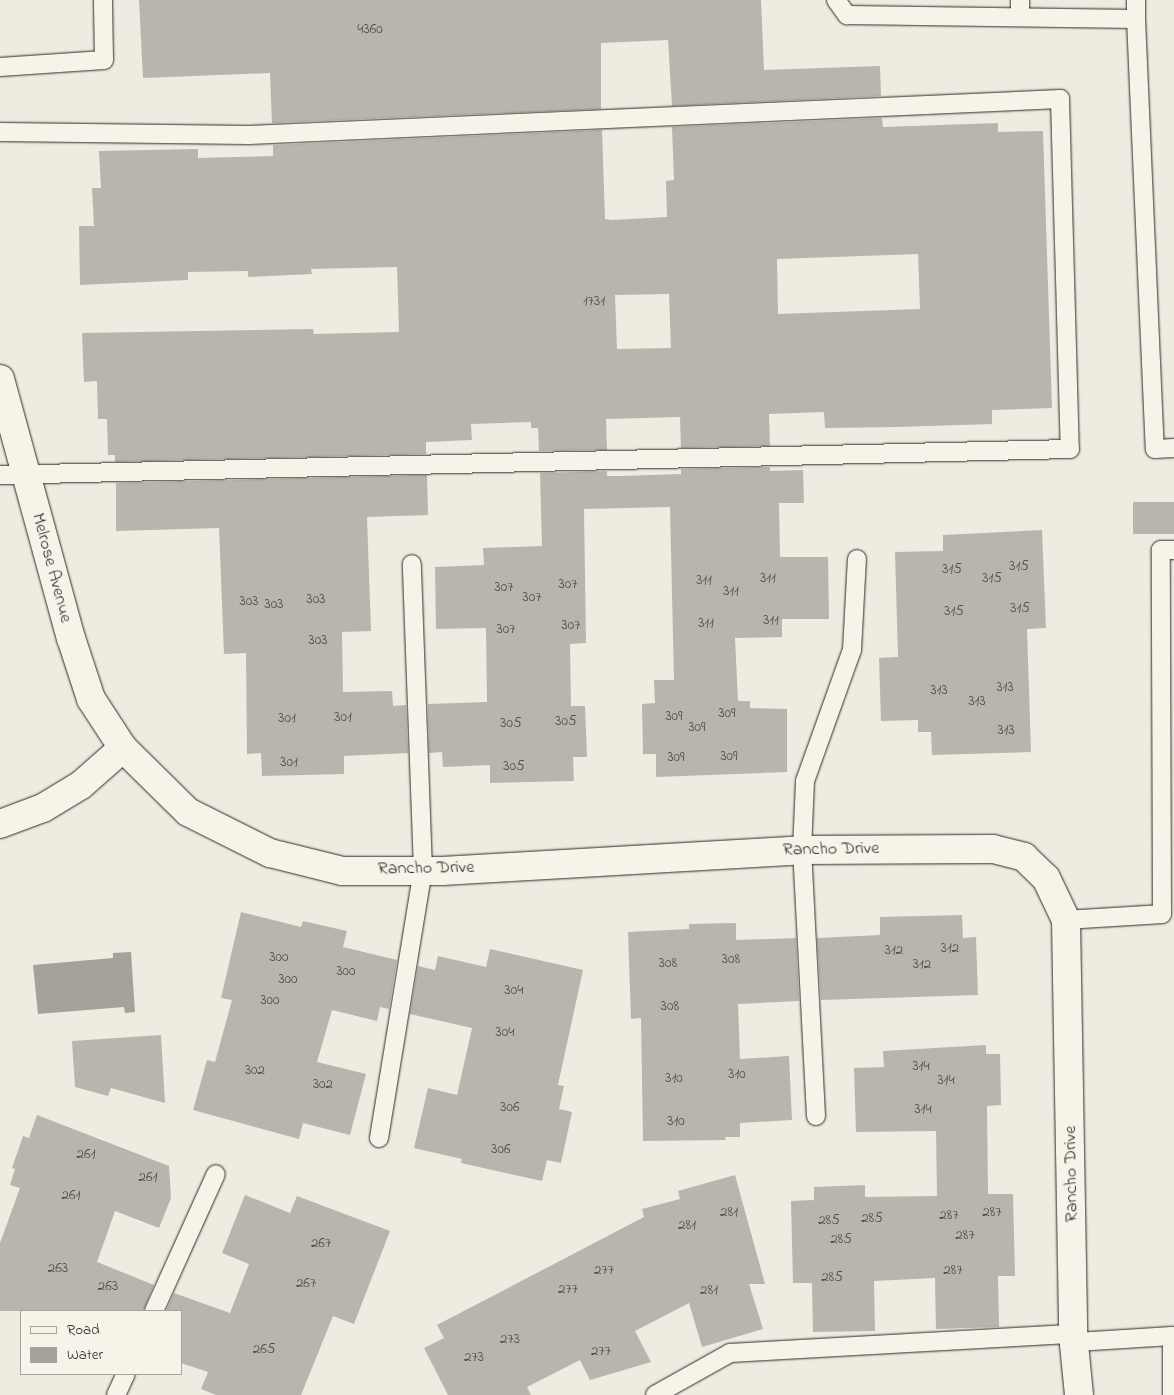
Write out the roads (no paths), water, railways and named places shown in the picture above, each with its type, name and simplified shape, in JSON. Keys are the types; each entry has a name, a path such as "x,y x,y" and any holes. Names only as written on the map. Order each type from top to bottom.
{"street":[{"name":"Melrose Avenue","path":"0,379 13,475 91,699 123,748"},
{"path":"0,824 43,808 81,785 123,748"},
{"name":"Rancho Drive","path":"123,748 188,812 270,854 342,870 423,870 802,850 993,848 1024,857 1046,878 1066,920 1074,1338 1079,1395"}],"lane":[{"path":"0,67 104,60 103,0"},
{"path":"836,0 847,15 1020,9 1136,19"},
{"path":"1136,0 1154,449 1174,448"},
{"path":"0,132 249,135 1060,99 1070,450 13,475"},
{"path":"1066,920 1162,914 1161,550 1174,550"},
{"path":"816,1116 802,850 805,782 852,650 857,559"},
{"path":"379,1138 423,870 412,564"},
{"path":"154,1310 216,1174"},
{"path":"655,1395 730,1353 1074,1338 1172,1336 1172,1395"},
{"path":"116,1395 126,1375"}],"water":[{"path":"131,952 135,1012 125,1013 124,1007 38,1014 33,965 113,958 113,953"}]}
